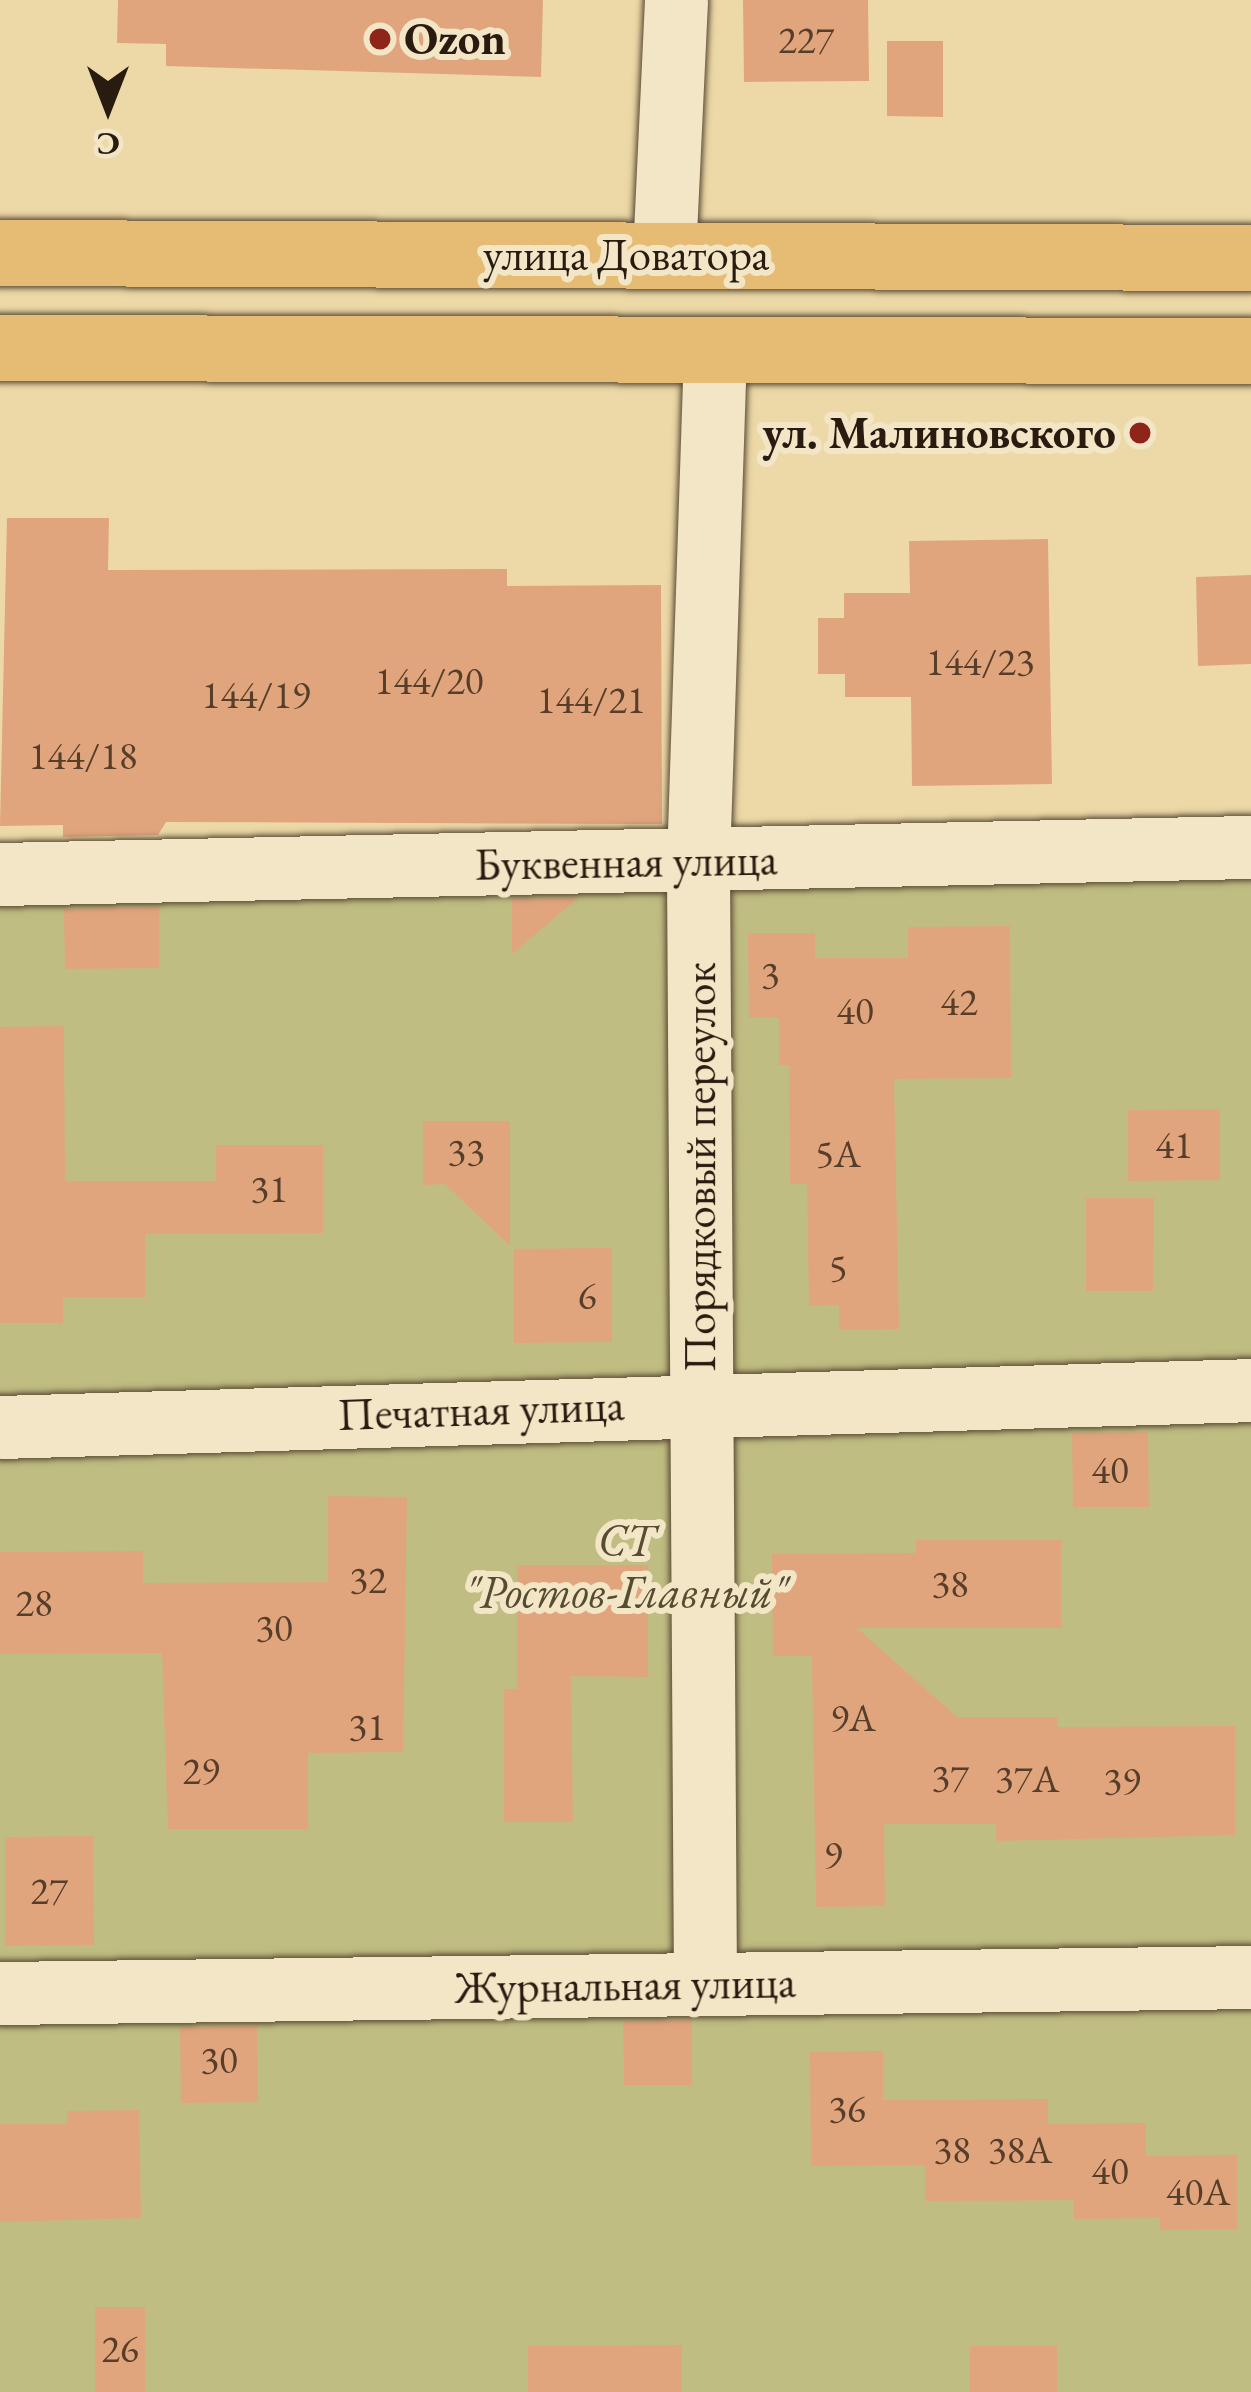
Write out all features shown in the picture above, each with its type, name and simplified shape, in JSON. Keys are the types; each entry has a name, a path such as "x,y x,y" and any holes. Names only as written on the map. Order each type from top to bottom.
{"main road":[{"name":"улица Доватора","path":"0,253 1251,258"},
{"path":"0,348 1251,351"}],"street":[{"path":"664,255 676,0"},
{"name":"Порядковый переулок","path":"705,1984 698,861 715,351"},
{"name":"Буквенная улица","path":"0,874 1251,847"},
{"name":"Печатная улица","path":"0,1427 701,1402 1251,1390"},
{"name":"Журнальная улица","path":"0,1993 1251,1977"}],"green space":[{"name":"СТ \"Ростов-Главный\"","path":"1251,834 1251,2392 0,2392 0,861"}],"building":[{"path":"118,0 543,0 541,77 166,66 166,44 117,43"},
{"path":"743,0 868,0 869,81 744,82"},
{"path":"887,41 943,41 943,117 887,116"},
{"path":"7,518 109,518 108,570 507,569 507,586 661,585 662,824 166,822 158,835 63,837 63,825 0,826"},
{"path":"1048,539 1052,784 912,786 911,697 845,697 845,674 818,674 818,618 844,618 844,593 910,593 909,541"},
{"path":"1251,575 1251,664 1198,666 1196,577"},
{"path":"578,898 512,954 512,899"},
{"path":"159,907 159,968 65,969 64,909"},
{"path":"1010,926 1011,1078 894,1079 899,1329 839,1330 839,1305 809,1306 807,1184 790,1184 789,1065 779,1065 779,1018 749,1018 748,933 815,933 815,958 908,958 908,927"},
{"path":"64,1026 65,1181 216,1181 216,1145 323,1145 323,1233 145,1234 145,1297 63,1297 63,1323 0,1323 0,1027"},
{"path":"1220,1109 1220,1180 1128,1181 1128,1110"},
{"path":"423,1121 510,1121 510,1246 445,1184 423,1185"},
{"path":"1086,1198 1154,1198 1153,1291 1086,1291"},
{"path":"612,1248 612,1342 514,1343 514,1249"},
{"path":"1148,1432 1149,1507 1073,1507 1072,1433"},
{"path":"328,1496 407,1497 403,1752 308,1753 308,1829 168,1829 162,1653 0,1654 0,1552 143,1551 143,1583 328,1582"},
{"path":"916,1540 1061,1540 1061,1628 857,1628 957,1717 1057,1717 1058,1727 1235,1726 1235,1835 996,1841 996,1824 884,1824 885,1906 816,1907 812,1656 773,1656 772,1554 916,1553"},
{"path":"517,1565 648,1565 648,1677 571,1676 573,1822 504,1822 504,1689 517,1689"},
{"path":"93,1836 94,1945 5,1946 5,1837"},
{"path":"692,2020 692,2085 624,2085 623,2021"},
{"path":"257,2026 258,2102 181,2103 180,2027"},
{"path":"883,2051 883,2100 1048,2099 1048,2124 1146,2123 1146,2156 1237,2155 1237,2229 1160,2230 1160,2218 1074,2219 1074,2200 925,2201 925,2165 811,2166 810,2052"},
{"path":"139,2110 141,2218 0,2222 0,2124 67,2124 67,2111"},
{"path":"95,2307 145,2307 145,2392 95,2392"},
{"path":"682,2345 682,2392 528,2392 528,2346"},
{"path":"970,2346 1057,2346 1057,2392 970,2392"}],"place":[{"name":"Ozon","path":"380,39"},
{"name":"ул. Малиновского","path":"1140,433"}]}
